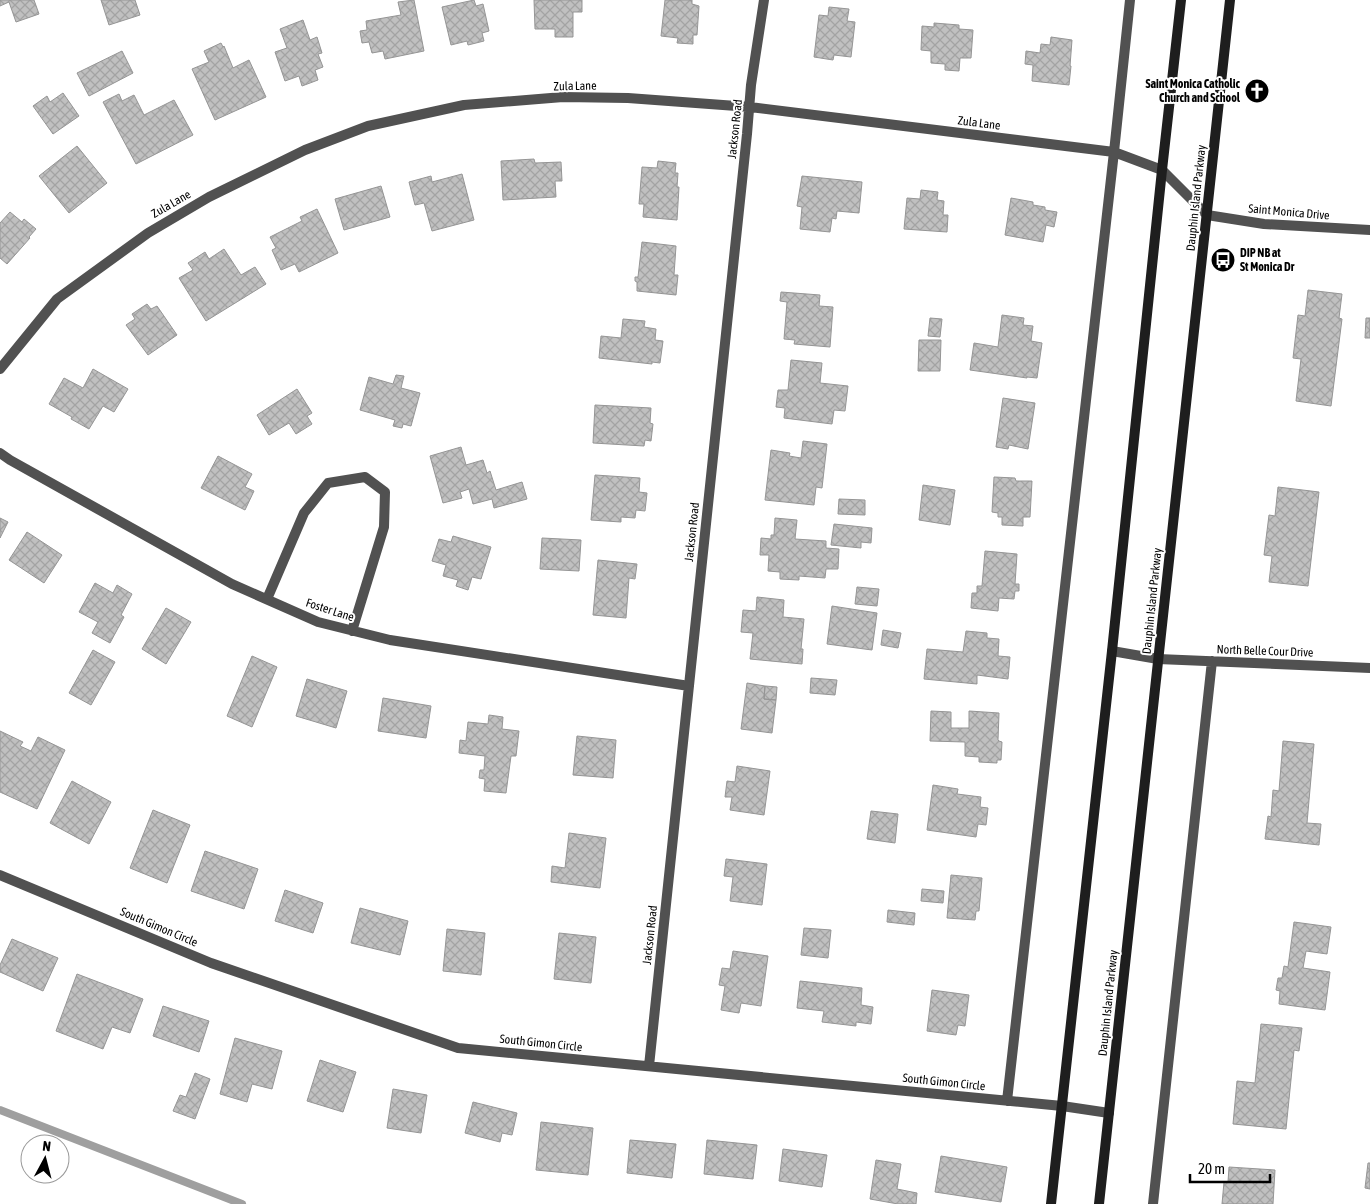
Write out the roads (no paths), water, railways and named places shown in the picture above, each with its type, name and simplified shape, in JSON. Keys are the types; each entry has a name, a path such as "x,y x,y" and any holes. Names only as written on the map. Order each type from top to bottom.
{"main road":[{"path":"1051,1204 1181,0"},
{"name":"Dauphin Island Parkway","path":"1099,1204 1230,0"}],"street":[{"name":"Jackson Road","path":"649,1066 751,85 764,0"},
{"path":"1007,1101 1130,0"},
{"name":"Zula Lane","path":"0,368 57,299 148,233 209,197 305,150 368,126 464,105 563,97 628,98 750,107 1114,152 1162,170 1207,215"},
{"name":"Saint Monica Drive","path":"1207,215 1264,224 1370,230"},
{"name":"Foster Lane","path":"0,453 232,584 318,622 390,640 689,686"},
{"path":"267,599 304,513 328,483 366,477 385,492 384,527 352,631"},
{"name":"North Belle Cour Drive","path":"1112,652 1158,659 1370,668"},
{"path":"1153,1204 1212,661"},
{"name":"South Gimon Circle","path":"0,875 211,962 458,1048 1062,1106 1109,1113"}],"waterway":[{"path":"0,1110 242,1204"}],"place":[{"name":"Saint Monica Catholic Church and School","path":"1257,91"},
{"name":"DIP NB at St Monica Dr","path":"1223,260"}]}
